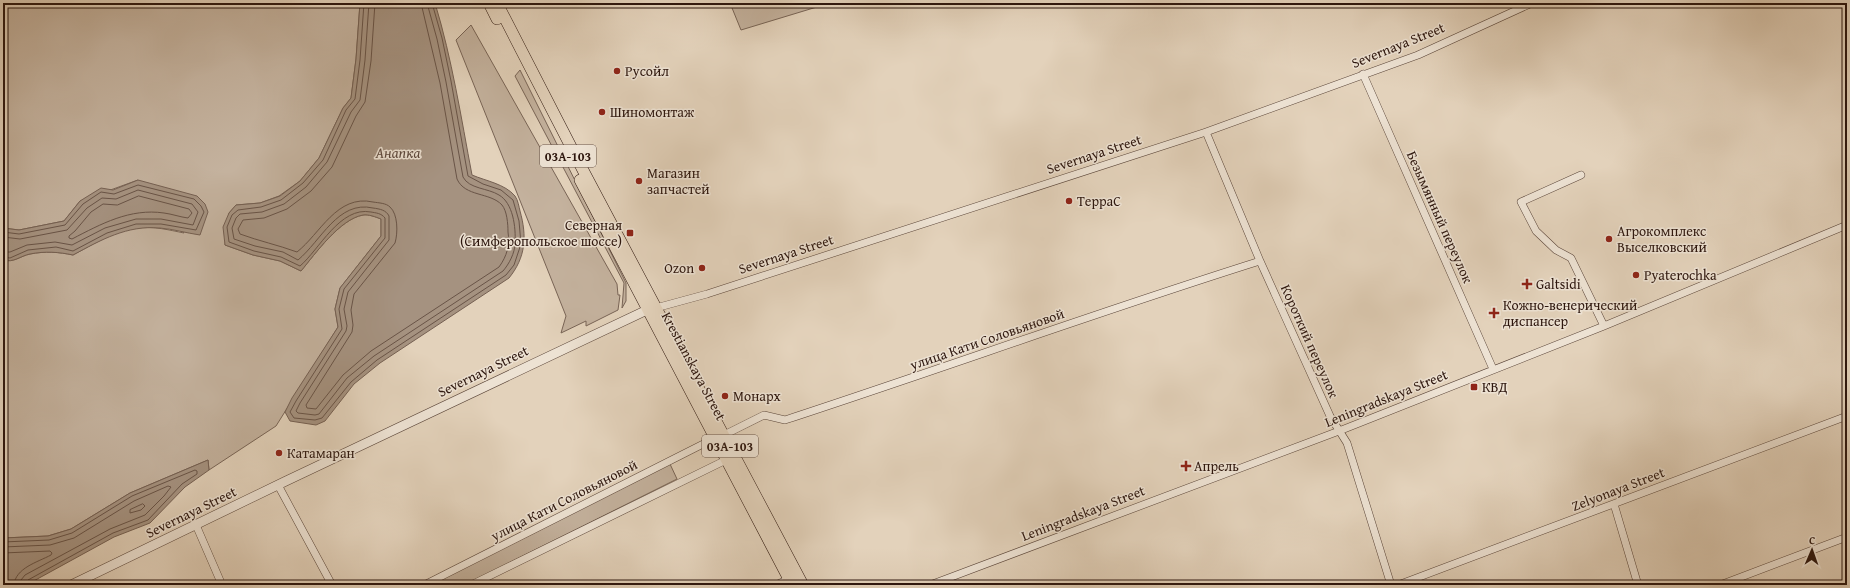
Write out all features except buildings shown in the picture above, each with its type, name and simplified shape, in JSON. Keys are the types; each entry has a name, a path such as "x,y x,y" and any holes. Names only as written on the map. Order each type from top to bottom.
{"main road":[{"name":"03А-103","path":"489,3 652,309"},
{"name":"03А-103","path":"497,3 585,174 652,309"},
{"name":"Krestianskaya Street","path":"652,309 720,436 803,585"},
{"name":"Krestianskaya Street","path":"720,436 726,460 790,582"}],"street":[{"name":"Severnaya Street","path":"71,585 278,485 652,309 707,294 1206,132 1418,55 1532,3"},
{"name":"Безымянный переулок","path":"1363,74 1493,369"},
{"name":"Короткий переулок","path":"1206,132 1260,261 1330,416 1347,442 1391,585"},
{"path":"1581,175 1521,202 1536,231 1556,250 1571,258 1604,326"},
{"name":"Leningradskaya Street","path":"930,585 1339,431 1604,326 1847,225"},
{"name":"улица Кати Соловьяновой","path":"424,585 764,415 785,420 958,363 1149,296 1260,261"},
{"name":"Zelyonaya Street","path":"1398,585 1847,416"},
{"path":"471,585 726,460"},
{"path":"278,485 332,585"},
{"path":"1614,504 1638,585"},
{"path":"196,525 222,585"},
{"path":"1720,585 1847,537"},
{"path":"776,585 790,582"}],"shaded area":[{"path":"3,3 360,3 356,59 351,98 343,108 319,158 300,181 279,196 260,203 236,205 229,213 225,245 253,255 280,261 301,271 337,230 354,218 365,215 381,219 381,236 340,288 335,309 338,327 276,426 209,470 208,460 130,493 71,529 48,536 3,538 3,260 10,261 26,255 41,252 73,255 113,234 130,229 156,228 184,233 138,180 80,201 64,221 19,230 3,228"},
{"path":"730,3 830,3 741,30"},
{"path":"471,25 617,284 618,295 620,295 618,310 586,326 586,321 561,333 566,316 456,40"},
{"path":"520,70 626,283 626,301 622,308 624,283 515,76"},
{"path":"670,464 677,479 465,585 430,585"}],"water":[{"name":"Анапка","path":"360,3 435,3 451,67 472,175 506,188 515,196 524,229 524,246 519,262 509,278 380,363 354,384 325,421 316,425 290,421 285,412 292,398 338,327 335,309 340,288 381,236 381,219 370,215 363,215 346,223 329,238 301,271 280,261 253,255 225,245 223,227 229,213 236,205 260,203 280,196 300,181 319,158 343,108 351,98 356,59"},
{"path":"138,180 197,196 205,204 208,212 200,235 160,228 136,229 125,231 104,239 73,255 41,252 26,255 10,261 3,260 3,228 19,230 64,221 80,201 101,188 113,190"},
{"path":"208,460 209,470 185,487 150,523 114,537 30,583 24,585 3,585 3,538 48,536 71,529 130,493"}],"place":[{"name":"Русойл","path":"617,71"},
{"name":"Шиномонтаж","path":"602,112"},
{"name":"Магазин запчастей","path":"639,181"},
{"name":"ТерраС","path":"1069,201"},
{"name":"Северная (Симферопольское шоссе)","path":"630,233"},
{"name":"Агрокомплекс Выселковский","path":"1609,239"},
{"name":"Ozon","path":"702,268"},
{"name":"Pyaterochka","path":"1636,275"},
{"name":"Galtsidi","path":"1527,284"},
{"name":"Кожно-венерический диспансер","path":"1494,313"},
{"name":"КВД","path":"1474,387"},
{"name":"Монарх","path":"725,396"},
{"name":"Катамаран","path":"279,453"},
{"name":"Апрель","path":"1186,466"}]}
